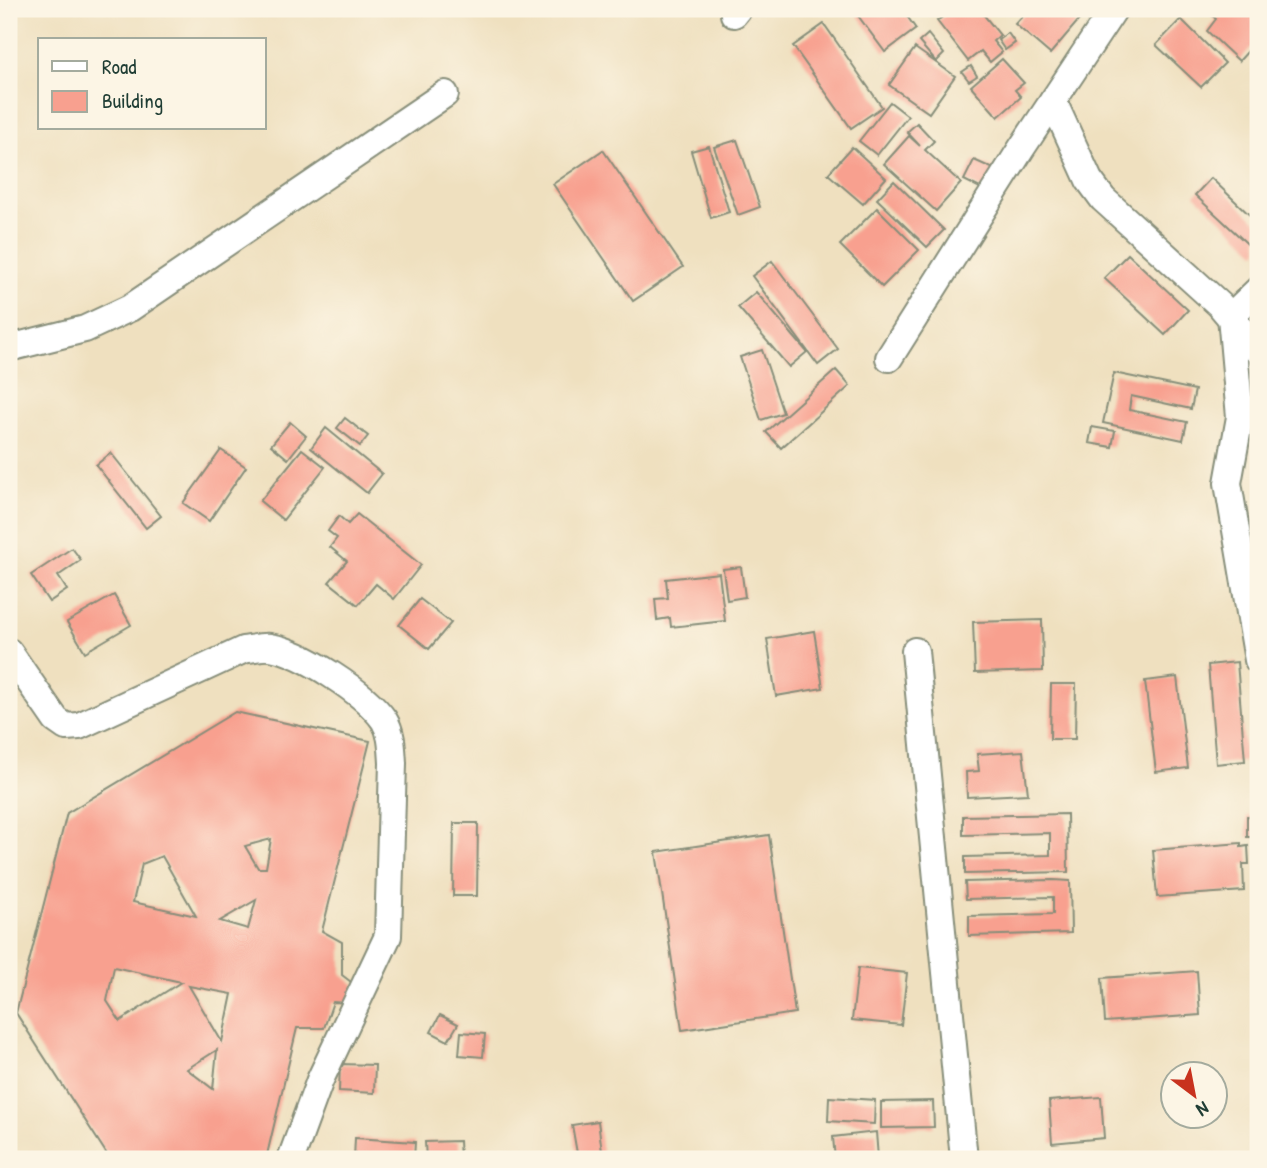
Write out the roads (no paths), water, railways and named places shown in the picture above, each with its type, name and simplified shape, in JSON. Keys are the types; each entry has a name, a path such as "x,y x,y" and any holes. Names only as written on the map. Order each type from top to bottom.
{"street":[{"path":"889,358 1114,9"},
{"path":"9,348 85,329 130,308 445,94"},
{"path":"1053,101 1089,180 1103,199 1231,316 1258,350"},
{"path":"1231,316 1258,290"},
{"path":"1231,316 1240,417 1228,482 1258,660"},
{"path":"9,652 56,720 66,727 79,726 243,650 268,647 300,657 348,685 384,720 391,739 393,763 388,936 320,1080 291,1159"},
{"path":"915,650 964,1159"}]}
